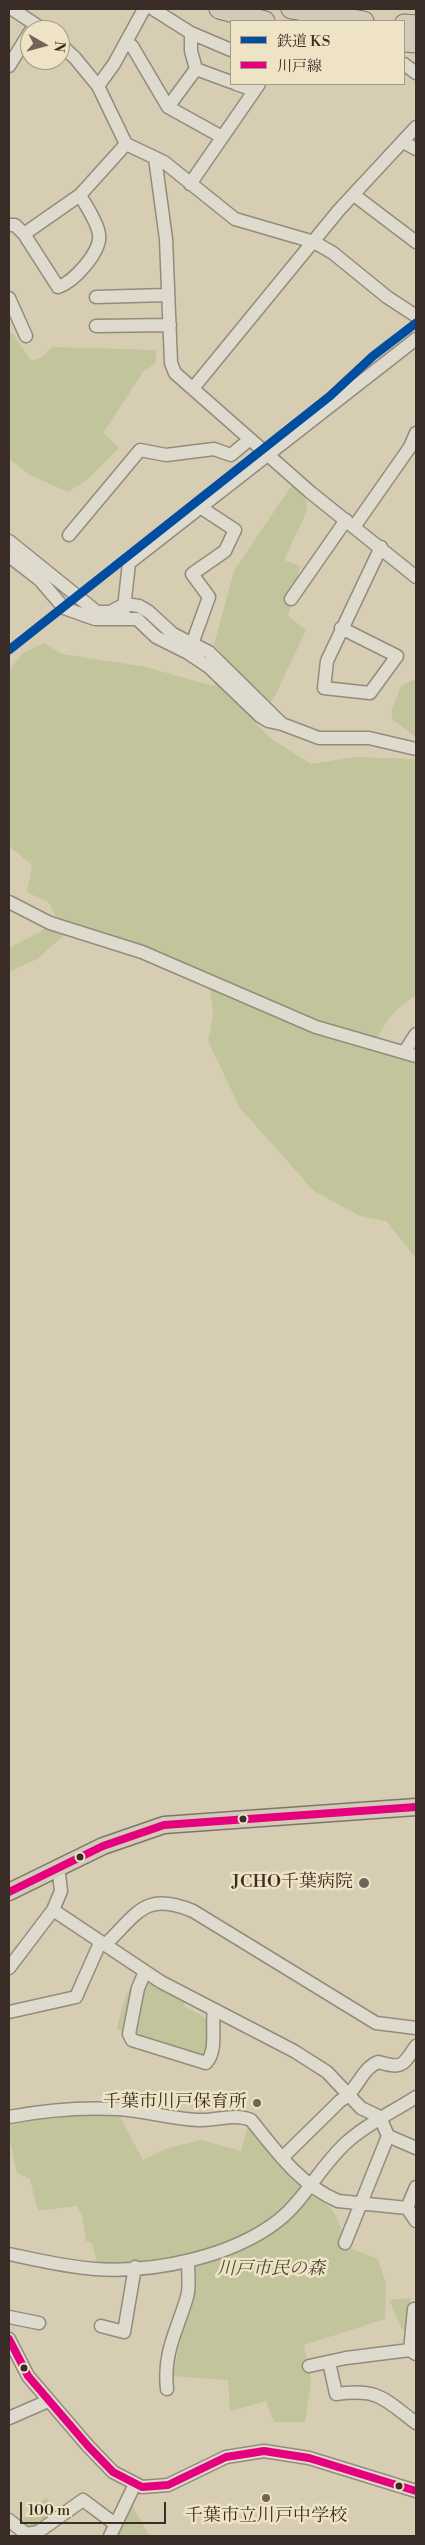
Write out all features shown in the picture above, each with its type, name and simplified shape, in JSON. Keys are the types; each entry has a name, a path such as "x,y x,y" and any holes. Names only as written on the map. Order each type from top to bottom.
{"highway":[{"path":"219,9 261,20"},
{"path":"291,9 358,20"}],"main road":[{"path":"9,1892 58,1866 103,1846 164,1825 192,1821 416,1807"}],"street":[{"path":"12,9 25,20"},
{"path":"98,86 114,64 144,9"},
{"path":"114,64 132,46 152,9 191,33 230,50"},
{"path":"191,33 191,51 196,69"},
{"path":"132,46 163,102 168,107 222,137"},
{"path":"9,66 20,50"},
{"path":"70,53 98,86 126,144 176,171 235,219 314,242 333,253 388,297 414,310"},
{"path":"405,65 416,73"},
{"path":"196,69 230,82"},
{"path":"168,107 196,69"},
{"path":"190,184 257,87 243,85"},
{"path":"194,388 338,210 416,127"},
{"path":"403,142 416,149"},
{"path":"24,234 80,195 126,144"},
{"path":"155,158 166,239 167,295 172,363 175,373 252,440 266,455 416,577"},
{"path":"9,225 15,225 24,234 58,287 66,284 95,255 100,234 80,195"},
{"path":"354,195 416,242"},
{"path":"96,297 167,295"},
{"path":"9,298 26,336"},
{"path":"96,326 170,325"},
{"path":"123,617 129,563 416,339"},
{"path":"291,599 410,447 416,433"},
{"path":"69,535 140,450 166,455 214,449 231,455 252,440"},
{"path":"192,644 209,597 192,574 225,551 236,530 200,506"},
{"path":"9,541 96,612 110,612 125,604 139,606 173,634 210,652 282,724"},
{"path":"341,628 397,656 370,693 324,688 327,661 341,628 381,547"},
{"path":"9,556 40,580 64,608 95,619 123,617 138,619 156,637 188,653 209,667 260,716 268,721 282,724 319,738 368,738 416,749"},
{"path":"9,902 50,923 142,952 316,1027 411,1054 416,1034"},
{"path":"9,1968 53,1910 62,1891 58,1866"},
{"path":"9,2012 76,1997 102,1944 147,1905 161,1902 177,1904 194,1911 376,2023 416,2028"},
{"path":"53,1910 145,1972 294,2051 327,2072 361,2108 380,2117 388,2136 416,2148"},
{"path":"145,1972 138,1988 129,2034 132,2040 206,2063 209,2059 213,2037 211,2022 214,2010"},
{"path":"282,2158 340,2101 350,2096 371,2065 378,2062 396,2067 402,2065 416,2046"},
{"path":"9,2254 93,2268 135,2267 188,2262 212,2254 258,2233 279,2220 311,2186 346,2143 380,2117 416,2096"},
{"path":"9,2117 37,2111 73,2109 119,2109 201,2120 244,2117 251,2120 294,2173 311,2186 338,2201 407,2208 416,2221"},
{"path":"345,2243 388,2136"},
{"path":"407,2208 416,2187"},
{"path":"167,2389 166,2361 170,2343 187,2296 188,2262"},
{"path":"101,2326 124,2332 135,2267"},
{"path":"309,2366 413,2352 415,2315"},
{"path":"9,2317 39,2323"},
{"path":"9,2340 28,2376 48,2401 113,2472 135,2484 152,2488 168,2485 226,2457 264,2451 309,2458 416,2490"},
{"path":"329,2362 336,2394 354,2391 378,2394 416,2423"},
{"path":"9,2418 48,2401"},
{"path":"9,2520 27,2535 38,2532 82,2500 112,2530 135,2484"}],"green space":[{"path":"12,333 32,361 40,358 53,347 156,350 156,363 143,372 103,433 119,448 87,480 68,492 28,474 9,458 9,336"},
{"path":"292,485 305,493 307,511 284,560 300,566 288,616 306,630 276,694 257,725 270,738 311,764 354,757 416,759 416,995 390,1017 373,1047 416,1064 416,1258 386,1221 360,1216 314,1191 240,1108 208,1041 213,1014 208,972 84,926 61,938 37,959 9,972 9,948 40,932 57,919 49,903 27,892 32,865 9,846 9,670 23,653 44,643 62,654 146,667 213,686 233,667 214,645 234,571"},
{"path":"416,679 416,737 393,720 391,712 401,686"},
{"path":"148,1981 185,2000 184,2006 209,2020 210,2036 204,2060 135,2034 143,1991"},
{"path":"130,1987 136,1988 127,2035 117,2028 123,2004"},
{"name":"川戸市民の森","path":"74,2112 119,2115 143,2160 168,2148 201,2140 241,2151 249,2122 334,2212 350,2248 378,2259 386,2284 385,2319 304,2345 311,2381 305,2422 274,2422 266,2401 230,2411 228,2380 172,2376 190,2301 191,2259 98,2265 92,2243 86,2241 82,2216 77,2206 38,2211 30,2179 17,2173 9,2136 9,2120"},
{"path":"411,2298 407,2330 402,2329 389,2300"},
{"path":"46,2498 57,2511 34,2529 28,2529 20,2522"},
{"path":"131,2504 150,2536 115,2536"}],"rail line":[{"name":"KS","path":"9,650 330,396 373,356 416,323"}],"transit line":[{"name":"川戸線","path":"9,1892 103,1846 164,1825 416,1807"},
{"name":"川戸線","path":"9,2339 28,2376 88,2446 113,2472 142,2487 168,2485 226,2457 264,2451 309,2458 416,2491"}],"place":[{"name":"JCHO千葉病院","path":"364,1883"},
{"name":"千葉市川戸保育所","path":"257,2103"},
{"name":"千葉市立川戸中学校","path":"266,2498"}]}
